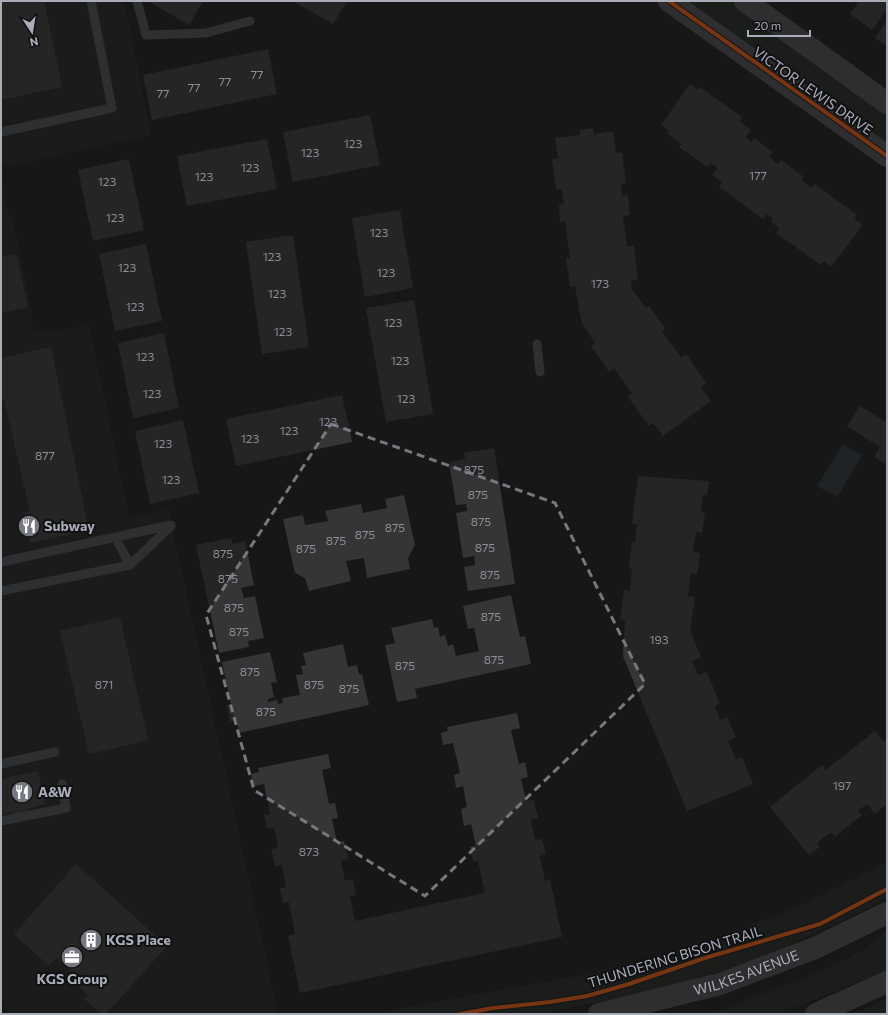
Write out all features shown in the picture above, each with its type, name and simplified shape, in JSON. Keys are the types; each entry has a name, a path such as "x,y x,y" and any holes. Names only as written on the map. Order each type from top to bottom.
{"street":[{"name":"VICTOR LEWIS DRIVE","path":"669,1 887,156"},
{"path":"745,1 887,103"},
{"name":"WILKES AVENUE","path":"599,1014 720,984 815,948 887,913"},
{"path":"816,1014 887,982"}],"lane":[{"path":"1,132 112,108 91,1"},
{"path":"137,1 146,35 206,33 250,21"},
{"path":"537,344 540,372"},
{"path":"1,562 171,525 130,565 1,591"},
{"path":"115,537 130,565"},
{"path":"1,764 55,752"},
{"path":"1,821 66,808 62,784"}],"highlighted area":[{"path":"331,424 555,503 645,684 425,896 254,790 206,615"}],"shaded area":[{"path":"1,1 124,1 151,135 1,167"},
{"path":"669,1 745,1 887,103 887,156"},
{"path":"1,177 8,211 12,217 32,312 31,319 34,333 89,326 129,517 168,509 278,1014 9,1014 1,999"},
{"path":"843,444 862,455 837,497 817,486"},
{"path":"887,863 887,898 774,953 674,986 540,1014 369,1014 594,973 710,941 805,904"},
{"path":"887,930 887,970 883,972 779,1014 707,1014 796,981 843,961 861,951"},
{"path":"887,999 887,1014 852,1014"}],"building":[{"path":"1,1 44,1 62,87 1,100"},
{"path":"148,1 203,1 189,25"},
{"path":"293,1 347,1 333,24"},
{"path":"859,1 887,1 887,9 872,30 850,14"},
{"path":"887,21 887,46 875,38"},
{"path":"268,49 277,94 152,120 143,75"},
{"path":"690,84 698,90 700,87 742,117 740,121 751,130 746,138 752,142 754,138 773,152 769,157 778,164 781,160 804,177 801,180 812,188 815,184 857,215 854,219 863,225 831,267 824,261 821,265 776,233 779,228 771,222 773,219 767,214 763,219 719,187 722,182 712,175 718,168 710,163 707,167 679,147 682,144 667,133 669,130 661,125"},
{"path":"370,115 380,165 293,182 283,132"},
{"path":"593,128 594,134 613,131 616,153 622,152 626,183 621,184 622,196 628,195 630,215 623,216 627,246 634,246 638,280 631,281 632,289 646,308 649,306 665,328 662,331 681,357 686,354 706,383 701,387 711,401 663,436 653,423 649,426 628,397 632,393 614,368 609,372 591,346 595,343 582,324 575,286 570,287 566,258 570,258 565,221 560,222 559,205 564,204 562,189 556,189 552,159 558,158 555,138 580,135 580,130"},
{"path":"267,139 277,189 187,206 177,156"},
{"path":"129,159 144,230 93,241 78,170"},
{"path":"400,210 413,288 365,297 352,218"},
{"path":"293,235 309,347 262,354 246,242"},
{"path":"146,244 162,321 115,331 99,254"},
{"path":"16,254 28,307 1,313 1,257"},
{"path":"414,300 433,414 386,422 366,308"},
{"path":"164,333 179,408 133,418 118,343"},
{"path":"51,347 89,530 30,543 23,513 30,511 4,400 1,400 1,358"},
{"path":"342,395 352,442 236,466 226,419"},
{"path":"860,406 887,423 887,465 874,457 880,447 847,426"},
{"path":"183,420 199,493 150,504 135,431"},
{"path":"494,448 515,584 468,591 464,567 475,565 474,556 463,558 456,513 467,511 466,504 456,505 449,462 465,459 464,453"},
{"path":"638,476 709,481 707,495 703,495 701,512 705,512 702,533 696,532 693,552 700,553 697,574 691,573 688,596 695,597 690,630 701,657 692,661 698,675 707,672 720,704 715,706 720,720 727,717 736,737 728,741 736,759 742,757 753,784 687,811 623,656 625,620 620,619 624,590 630,591 632,569 629,568 632,542 635,542 637,524 632,524"},
{"path":"404,495 415,545 408,558 410,569 367,578 364,558 346,561 351,581 309,591 305,578 295,573 283,519 303,515 305,525 328,521 325,511 361,504 363,513 387,508 385,499"},
{"path":"231,538 233,544 245,541 254,585 241,588 244,598 255,596 264,638 248,641 249,647 219,653 196,545"},
{"path":"511,595 520,637 525,636 531,664 415,689 417,698 397,702 385,645 395,643 391,628 432,619 434,628 438,627 440,637 445,635 448,646 453,644 456,656 479,651 474,628 468,629 463,606"},
{"path":"120,617 148,740 89,754 60,631"},
{"path":"343,644 348,667 357,665 359,674 362,674 369,705 239,733 236,720 230,722 227,705 231,704 222,662 270,652 277,682 271,683 274,697 268,699 268,702 277,700 278,704 283,703 282,698 300,695 296,675 303,674 301,666 306,665 303,653"},
{"path":"517,713 520,728 511,730 519,764 525,762 528,777 521,779 526,801 534,800 538,818 531,819 535,840 542,839 546,854 540,856 545,881 550,879 562,937 300,993 288,936 295,934 289,902 283,903 280,888 286,887 282,865 275,866 271,849 278,848 274,827 267,828 264,815 270,814 264,784 254,786 251,774 259,772 258,768 328,754 331,768 322,770 329,804 335,803 338,818 332,819 337,842 344,841 348,859 341,860 345,881 353,879 356,895 350,896 355,921 485,893 478,861 473,862 470,847 476,846 471,824 464,826 461,809 467,807 463,786 456,788 454,775 460,773 453,743 443,745 441,733 448,731 447,727"},
{"path":"875,731 883,742 887,739 887,804 875,814 867,804 858,811 862,815 835,837 831,832 817,843 820,847 809,855 770,807 822,765 826,770"},
{"name":"A&W","path":"38,771 45,804 27,809 28,813 13,817 12,812 1,815 1,779"},
{"name":"KGS Place","path":"76,864 167,946 106,1014 101,1014 84,999 88,995 70,979 74,974 56,958 49,966 14,934"}],"cycle path":[{"path":"669,1 887,156"},
{"name":"THUNDERING BISON TRAIL","path":"460,1014 493,1008 550,1002 587,996 629,984 705,958 820,924 887,889"}],"place":[{"name":"Subway","path":"29,526"},
{"name":"A&W","path":"22,792"},
{"name":"KGS Place","path":"91,940"},
{"name":"KGS Group","path":"72,957"}]}
